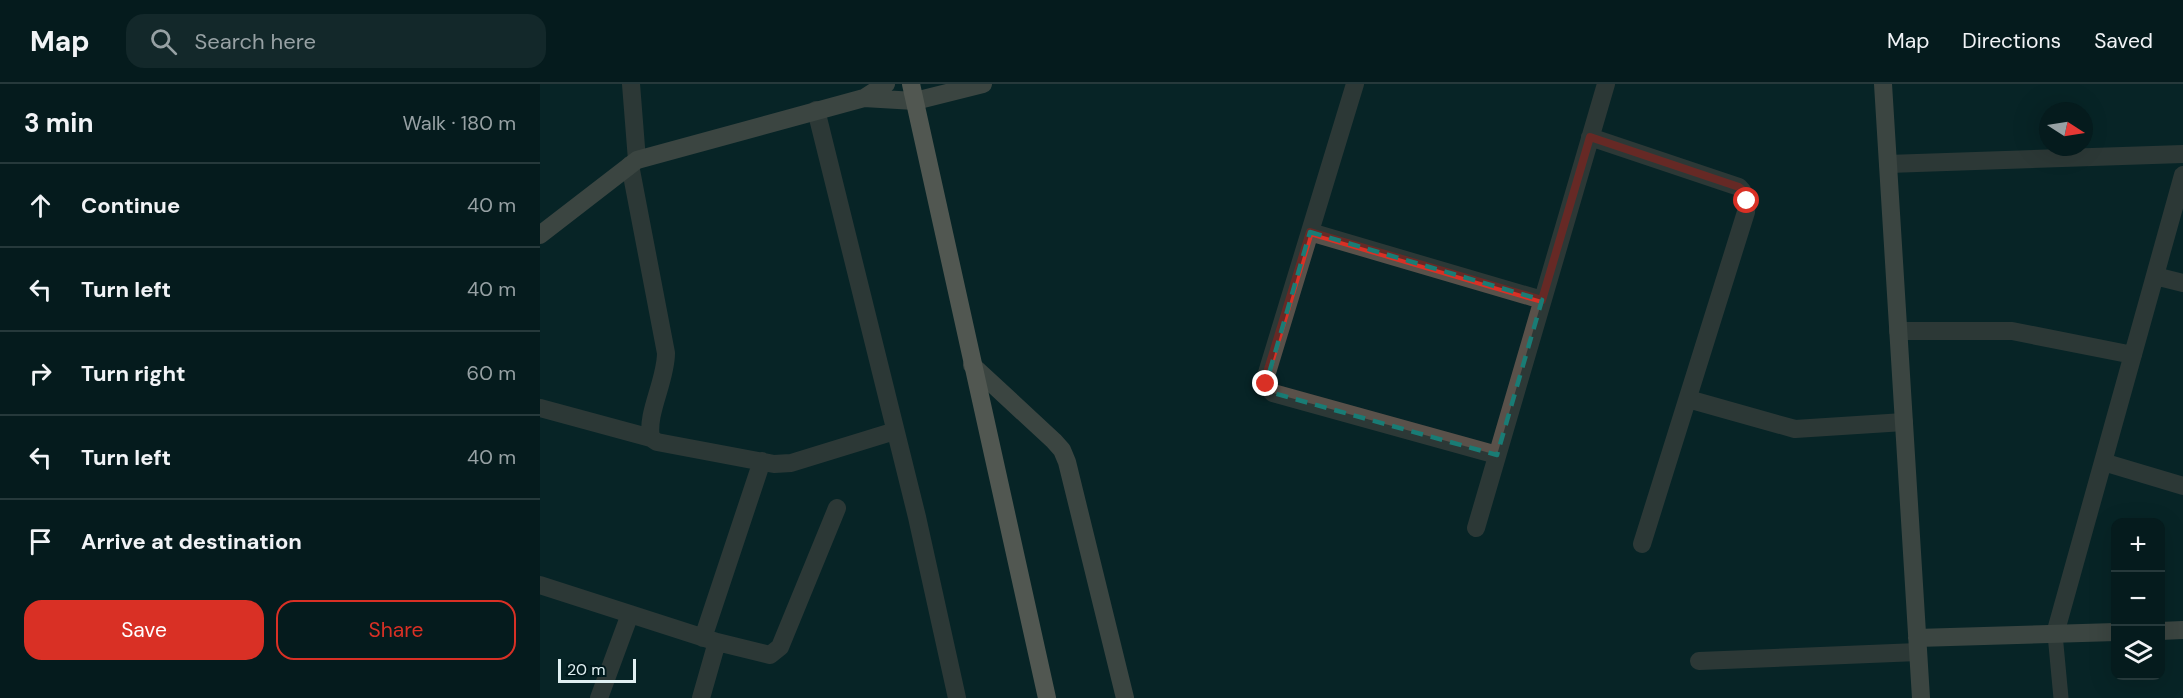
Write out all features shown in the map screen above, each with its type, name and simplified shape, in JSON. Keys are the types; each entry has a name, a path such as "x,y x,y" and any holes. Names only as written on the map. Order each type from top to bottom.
{"highway":[{"path":"913,93 1047,698"}],"street":[{"path":"631,84 634,163 666,353 664,378 649,428 651,438"},
{"path":"864,98 886,84"},
{"path":"540,235 634,163 864,98 983,84"},
{"path":"1355,84 1266,376 1269,390 1497,455"},
{"path":"1476,528 1606,84"},
{"path":"1883,84 1921,698"},
{"path":"816,110 917,518 957,698"},
{"path":"1590,137 1739,187 1745,192 1747,201 1746,212 1642,544"},
{"path":"1888,164 2183,154"},
{"path":"2055,634 2183,175"},
{"path":"1310,232 1542,300"},
{"path":"2155,276 2183,283"},
{"path":"1898,331 2012,331 2133,355"},
{"path":"972,365 1062,450 1067,462 1125,698"},
{"path":"1688,399 1794,429 1904,422"},
{"path":"540,408 651,438 657,442 774,464 791,463 895,431"},
{"path":"701,698 710,640 762,461"},
{"path":"2103,462 2183,486"},
{"path":"540,585 710,640 770,655 780,647 837,508"},
{"path":"599,698 630,614"},
{"path":"2165,631 2183,630"},
{"path":"1699,661 2055,634 2111,632"}],"lane":[{"path":"2055,634 2061,698"}],"highlighted area":[{"path":"1310,232 1542,300 1497,455 1273,393 1266,384"}],"route":[{"path":"1266,384 1266,376 1310,232 1542,300 1590,137 1739,187 1745,192 1747,201"}]}
